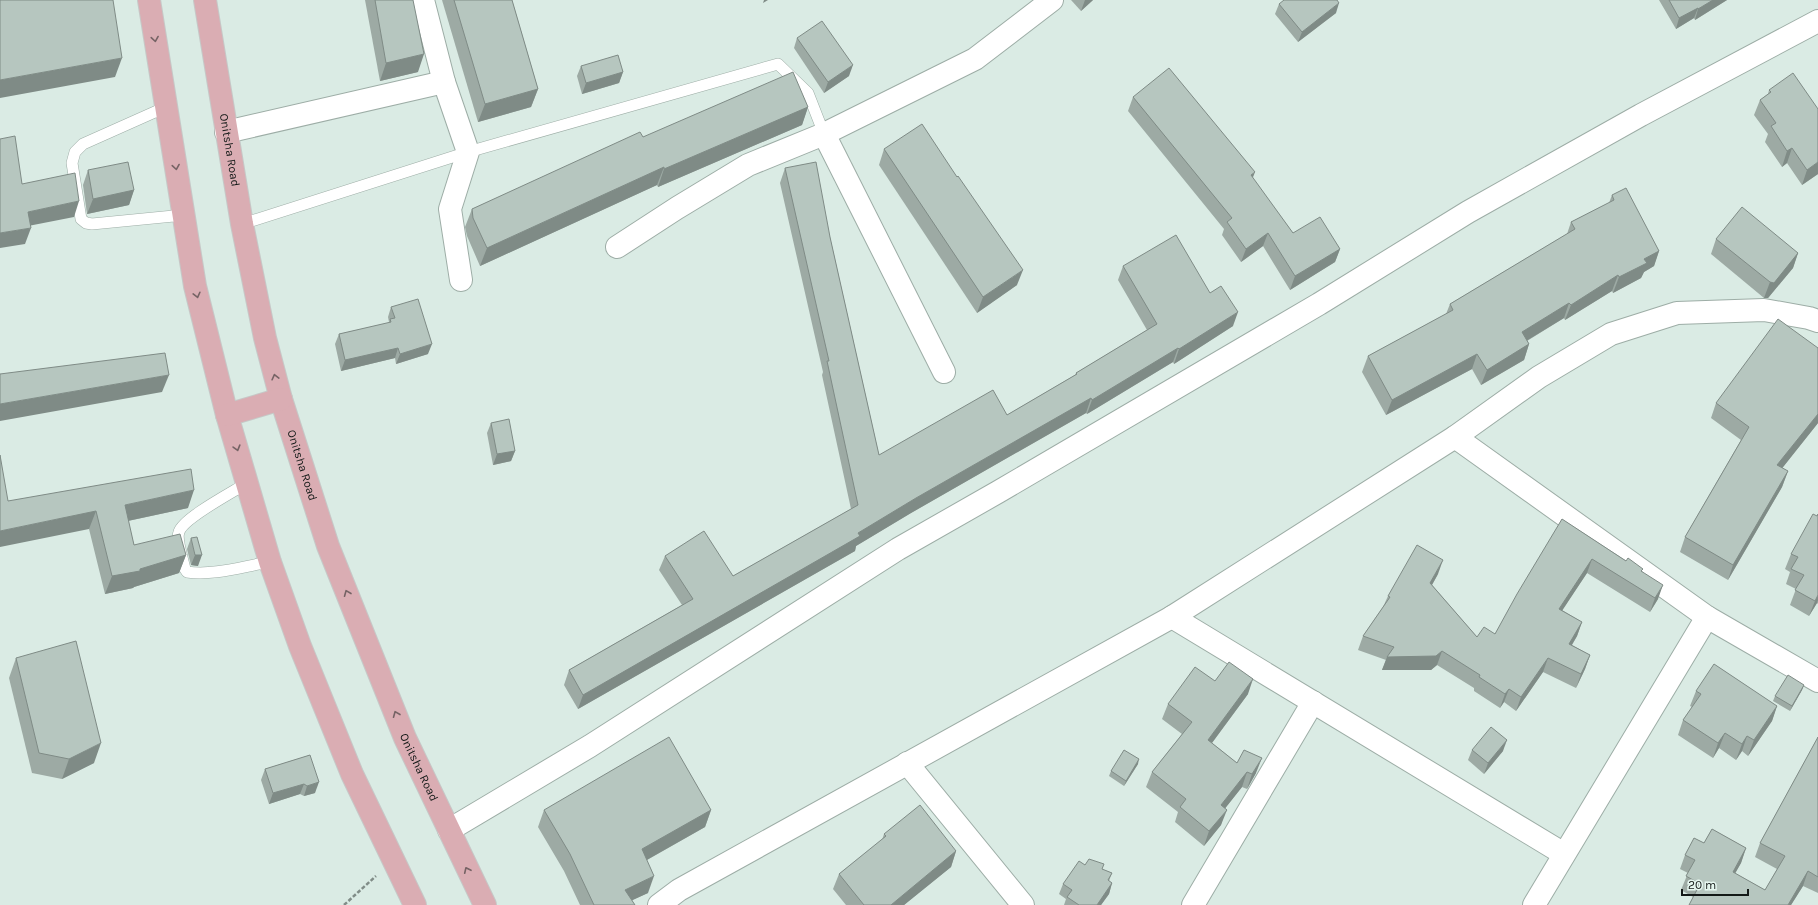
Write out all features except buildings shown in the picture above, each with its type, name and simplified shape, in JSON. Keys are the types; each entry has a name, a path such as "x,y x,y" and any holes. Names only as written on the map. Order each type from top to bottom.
{"main road":[{"path":"149,0 195,286 227,415 270,562 300,646 352,774 393,862 416,905"},
{"name":"Onitsha Road","path":"205,0 242,224 265,338 281,399 328,546 405,738 485,905"},
{"path":"227,415 281,399"}],"street":[{"path":"423,0 444,82 468,152 450,209 461,280"},
{"path":"617,247 677,208 748,165 824,134 975,59 1052,0"},
{"path":"449,830 590,746 898,549 1319,304 1468,212 1641,115 1818,21"},
{"path":"226,132 444,82"},
{"path":"824,134 944,372"},
{"path":"659,905 679,890 1172,617 1455,437 1539,377 1612,334 1677,313 1764,310 1818,321"},
{"path":"1455,437 1707,617 1818,681"},
{"path":"1172,617 1564,854"},
{"path":"1534,905 1707,617"},
{"path":"1193,905 1313,702"},
{"path":"908,764 1023,905"}],"lane":[{"path":"242,224 468,152 778,64 808,93 824,134"},
{"path":"166,107 83,144 75,152 72,163 81,219 86,223 92,224 184,215"},
{"path":"247,483 199,512 180,529 178,536 185,569 187,572 193,573 217,572 270,562"}],"path":[{"path":"344,905 393,862"}]}
